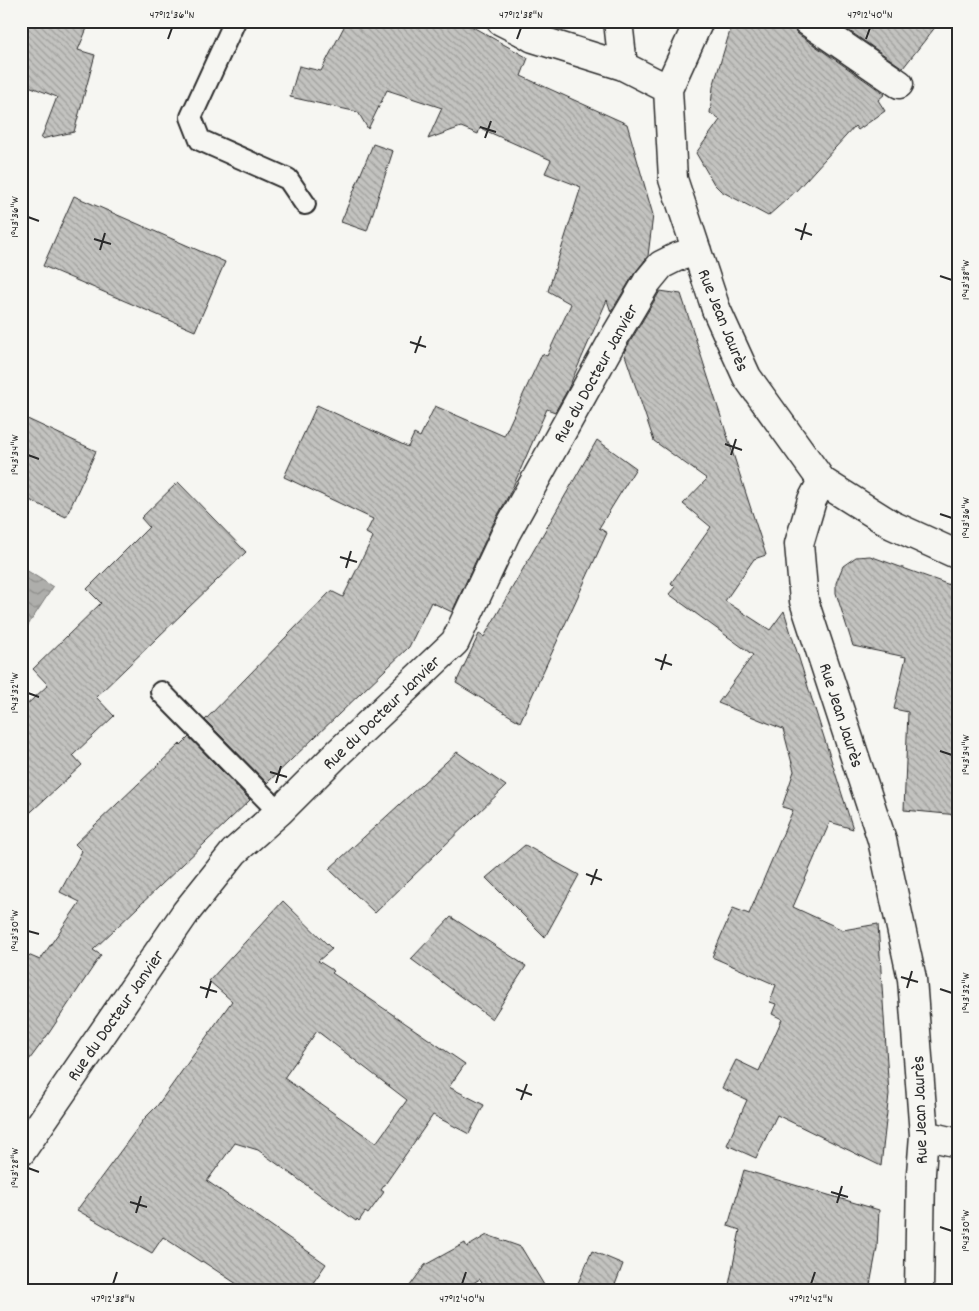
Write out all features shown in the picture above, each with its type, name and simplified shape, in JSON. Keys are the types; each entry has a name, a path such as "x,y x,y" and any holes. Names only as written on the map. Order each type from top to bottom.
{"street":[{"path":"618,21 623,66"},
{"path":"512,27 533,38 623,66 668,89 698,21"},
{"path":"807,21 899,84"},
{"name":"Rue Jean Jaurès","path":"668,89 673,179 716,309 747,377 822,481 812,500 799,544 804,600 882,840 912,979 924,1135 919,1290"},
{"name":"Rue du Docteur Janvier","path":"21,1152 186,912 234,852 279,812 455,642 506,533 647,282 661,265 677,257 697,251"},
{"path":"822,481 892,525 958,555"},
{"path":"924,1135 958,1143"}],"lane":[{"path":"235,21 191,117 200,140 288,179 304,204"},
{"path":"161,692 279,812"}],"water":[{"path":"23,568 53,587 21,636 21,571"}],"building":[{"path":"21,21 90,21 78,50 95,55 74,132 41,139 57,97 21,83"},
{"path":"347,21 462,21 528,58 521,76 627,124 653,215 648,256 634,274 611,312 607,300 568,389 555,412 547,409 511,491 492,526 452,612 431,602 409,647 267,783 205,720 331,591 343,597 373,537 366,533 373,519 284,477 317,405 408,447 414,434 420,437 435,406 504,436 542,354 547,356 571,304 548,291 581,187 545,173 551,160 480,128 478,134 461,127 428,139 442,108 387,90 368,129 358,112 290,97 299,66 321,71"},
{"path":"733,21 792,21 793,28 798,34 885,94 878,100 885,111 858,130 855,126 795,192 768,216 721,191 714,184 696,153 720,120 710,113 713,87"},
{"path":"835,21 940,21 903,68"},
{"path":"373,144 393,151 367,231 341,222"},
{"path":"74,196 225,262 195,331 43,266"},
{"path":"660,291 681,294 766,555 754,559 725,601 770,630 784,611 853,829 830,822 793,907 843,930 878,924 889,1094 881,1166 777,1115 756,1158 727,1145 747,1100 722,1088 736,1060 759,1071 782,1019 772,1014 776,1004 770,1002 776,985 712,957 733,908 749,914 793,810 782,807 794,771 783,729 718,703 753,655 669,594 675,587 671,583 711,527 683,504 707,479 654,441 624,352"},
{"path":"21,416 96,451 66,517 21,496"},
{"path":"597,440 636,468 599,528 607,533 520,722 456,683 479,634 484,637"},
{"path":"178,482 246,552 96,697 114,716 73,755 82,765 21,821 21,710 48,685 33,669 101,603 87,589 149,527 141,518"},
{"path":"870,556 958,588 958,815 904,810 908,712 894,709 906,657 853,646 836,593 836,583 843,566 856,557"},
{"path":"189,737 250,800 93,950 101,955 21,1071 21,952 40,960 80,902 60,892 82,851 75,844"},
{"path":"457,752 506,786 375,913 329,869"},
{"path":"525,845 579,875 545,937 486,878"},
{"path":"283,901 332,949 318,961 334,971 332,973 465,1064 449,1087 484,1105 469,1134 433,1115 381,1190 384,1192 368,1214 365,1212 359,1221 357,1219 356,1221 258,1150 235,1143 207,1181 326,1264 308,1290 246,1290 163,1237 152,1253 77,1210 145,1118 157,1106 232,1001 209,981","holes":["317,1031 407,1100 376,1143 284,1078"]},
{"path":"451,917 526,966 492,1019 411,959"},
{"path":"744,1170 879,1210 877,1248 869,1290 728,1290 740,1230 728,1226"},
{"path":"487,1235 521,1247 547,1290 487,1290 480,1279 461,1290 407,1290 425,1265 465,1243 467,1247"},
{"path":"592,1251 623,1264 613,1290 575,1290"}]}
